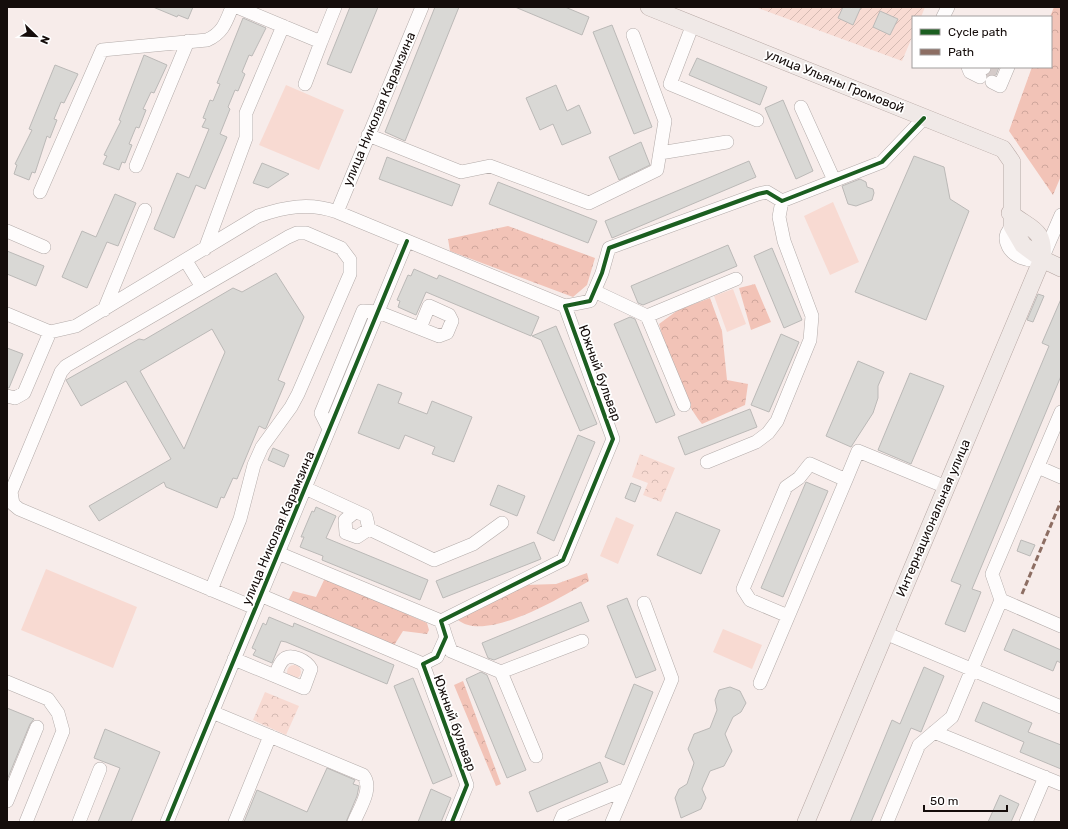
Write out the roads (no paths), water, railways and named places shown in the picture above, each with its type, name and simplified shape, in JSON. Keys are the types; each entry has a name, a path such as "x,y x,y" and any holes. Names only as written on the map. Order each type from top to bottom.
{"main road":[{"name":"улица Ульяны Громовой","path":"649,7 1003,149 1012,162 1015,220 1023,245 1042,260 1061,268"},
{"name":"Интернациональная улица","path":"806,822 1042,260"}],"street":[{"path":"40,192 102,50 188,40 208,40 216,36 223,29 232,7"},
{"path":"237,7 321,42"},
{"path":"305,84 335,7"},
{"name":"улица Николая Карамзина","path":"337,212 422,7"},
{"path":"670,84 692,24"},
{"path":"205,249 246,138 246,113 283,26"},
{"path":"368,135 461,172 490,166 589,203 657,170 665,121 634,35"},
{"path":"136,166 188,40"},
{"path":"968,68 970,72 993,73"},
{"path":"654,90 670,84 757,120"},
{"path":"801,107 834,180"},
{"path":"782,200 882,162 924,118"},
{"path":"660,153 727,142"},
{"path":"7,314 50,332 76,326 258,216 279,210 307,206 320,207 337,212 565,306 590,300 602,273 609,248 758,194 768,192 782,200"},
{"path":"707,462 756,442 768,433 777,421 810,340 812,316 784,241 779,217 782,200"},
{"path":"104,310 145,210"},
{"name":"Интернациональная улица","path":"1042,260 1061,215"},
{"path":"7,232 44,247"},
{"path":"211,590 240,519 254,465 262,447 291,407 298,394 350,274 351,265 347,255 341,248 306,233 297,233 63,369 11,496 13,504 19,509 211,590 255,608"},
{"name":"улица Николая Карамзина","path":"167,822 407,241"},
{"path":"186,260 202,287"},
{"path":"648,316 736,279"},
{"path":"594,292 648,316 684,405"},
{"name":"Южный бульвар","path":"441,621 563,560 613,439 565,306"},
{"path":"378,312 420,328"},
{"path":"7,396 15,398 24,393 50,332"},
{"path":"887,822 919,745 952,717 972,670 1001,600 992,574 1061,412"},
{"path":"760,683 858,451 946,487"},
{"path":"788,616 750,600 743,589 786,487 799,478 810,464 846,480"},
{"path":"1038,467 1061,478"},
{"path":"305,488 339,502 344,507 366,516 369,529"},
{"path":"355,512 345,520 346,534 357,538 369,529"},
{"path":"369,529 434,560 473,544 502,523"},
{"path":"278,553 441,621 451,651"},
{"name":"Южный бульвар","path":"260,595 423,664 467,785 452,822"},
{"path":"1001,600 1061,626"},
{"path":"612,822 672,679 644,603"},
{"path":"885,633 1061,707"},
{"name":"Южный бульвар","path":"423,664 437,657 446,636"},
{"path":"437,657 451,651 502,672 582,642"},
{"path":"234,659 275,676"},
{"path":"502,672 536,756"},
{"path":"7,682 48,698 58,713 63,731 26,822"},
{"path":"212,712 363,775 367,779 367,789 354,822"},
{"path":"7,801 37,727"},
{"path":"934,732 1061,784"},
{"path":"235,822 270,736"},
{"path":"79,822 100,769"},
{"path":"1026,822 1045,777"},
{"path":"560,822 563,815 626,789"}],"tunnel":[{"path":"984,68 997,73"}]}
